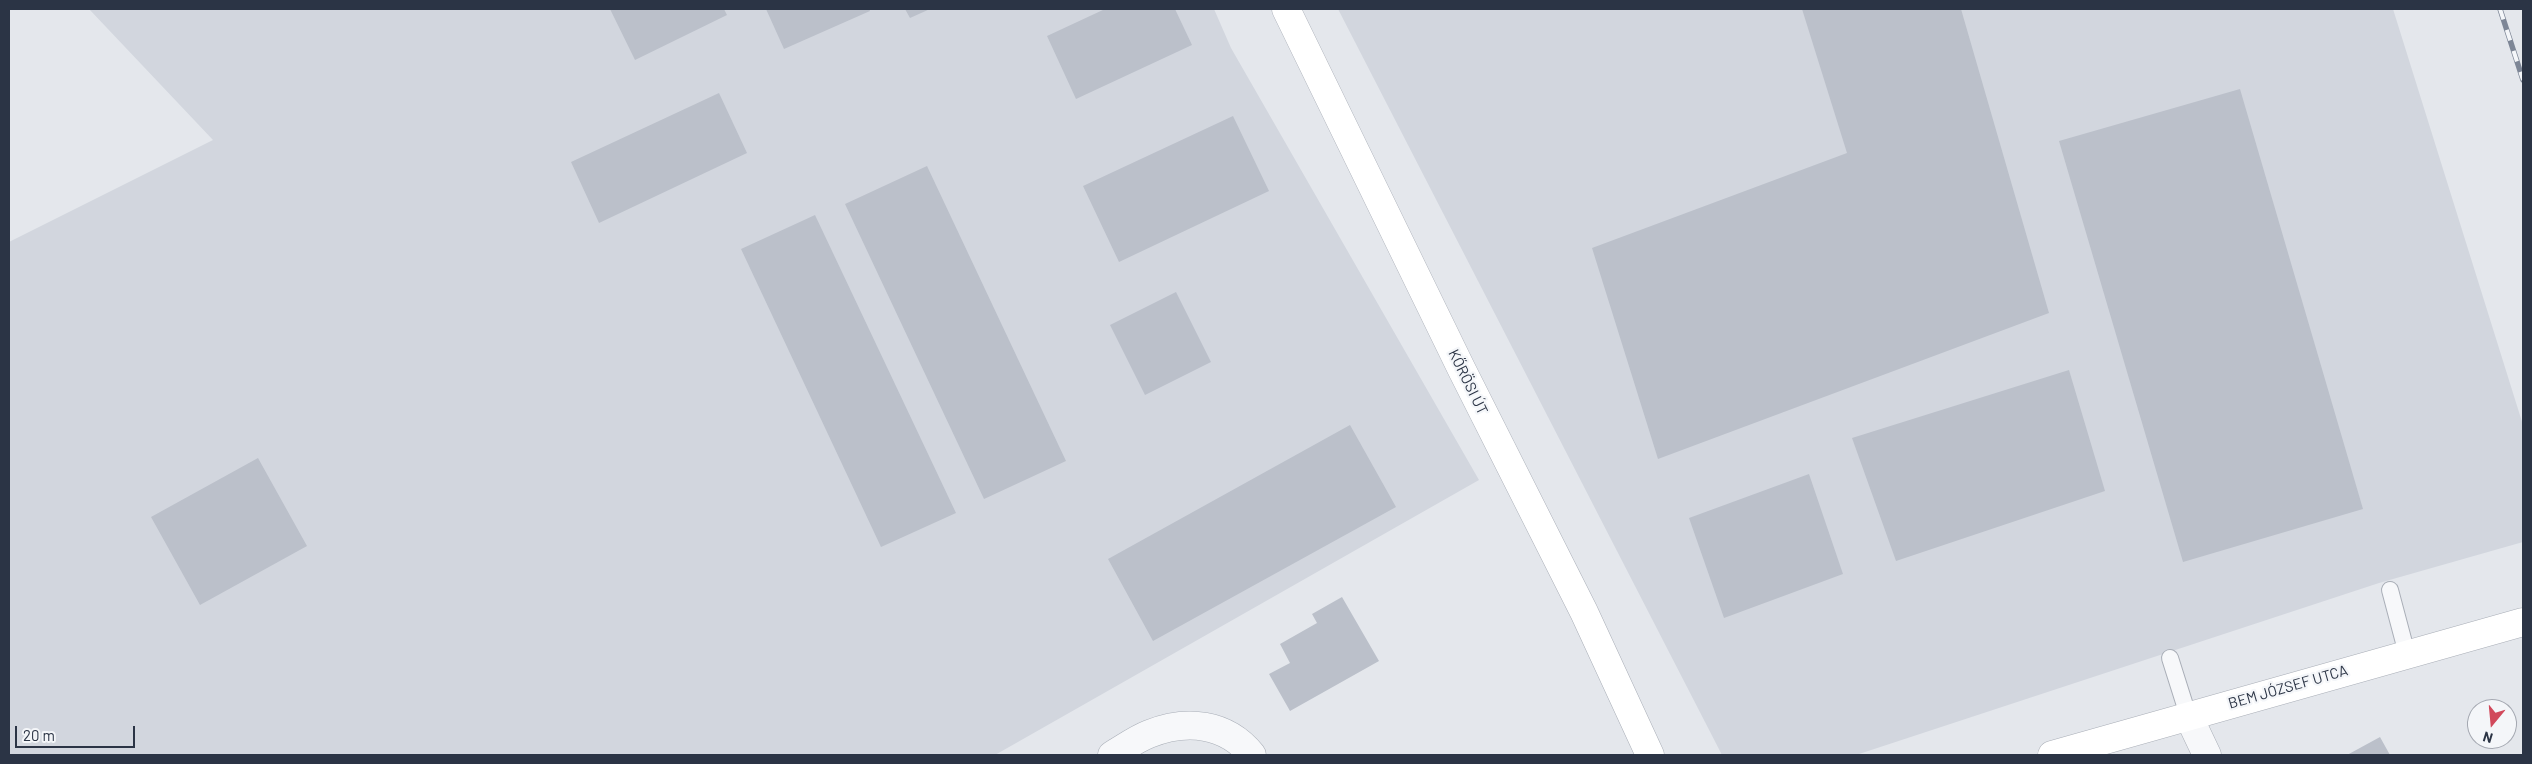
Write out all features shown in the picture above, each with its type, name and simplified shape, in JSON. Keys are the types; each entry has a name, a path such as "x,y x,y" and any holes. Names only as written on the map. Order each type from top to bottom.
{"main road":[{"name":"KŐRÖSI ÚT","path":"1286,9 1461,368 1584,612 1650,755"},
{"name":"BEM JÓZSEF UTCA","path":"2052,755 2188,715 2523,622"}],"street":[{"path":"2188,715 2207,755"},
{"path":"1112,755 1149,734 1172,728 1209,727 1225,732 1242,742 1252,755"}],"lane":[{"path":"2390,590 2407,654"},
{"path":"2170,658 2188,715"}],"shaded area":[{"path":"89,9 1214,9 1231,48 1479,480 995,755 9,755 9,242 213,140"},
{"path":"1338,9 2393,9 2523,425 2523,542 2379,583 1856,755 1722,755"}],"building":[{"path":"610,9 724,9 727,15 635,60"},
{"path":"766,9 869,9 870,11 784,49"},
{"path":"905,9 930,9 910,18"},
{"path":"1105,9 1175,9 1192,45 1076,99 1047,36"},
{"path":"1802,9 1961,9 2049,313 1658,459 1592,248 1847,153"},
{"path":"2240,89 2363,509 2183,562 2059,141"},
{"path":"719,93 747,153 599,223 571,162"},
{"path":"1233,116 1269,191 1119,262 1083,186"},
{"path":"927,166 1066,461 984,499 845,204"},
{"path":"815,215 956,513 881,547 741,249"},
{"path":"1176,292 1211,362 1145,395 1110,325"},
{"path":"2069,370 2105,491 1896,561 1852,438"},
{"path":"1350,425 1396,507 1153,641 1108,559"},
{"path":"258,458 307,546 200,605 151,517"},
{"path":"1809,474 1843,574 1724,618 1689,518"},
{"path":"1342,597 1379,661 1290,711 1269,674 1290,663 1280,644 1317,623 1312,614"},
{"path":"2380,737 2390,755 2347,755"}],"railway":[{"path":"2500,9 2523,80"}]}
